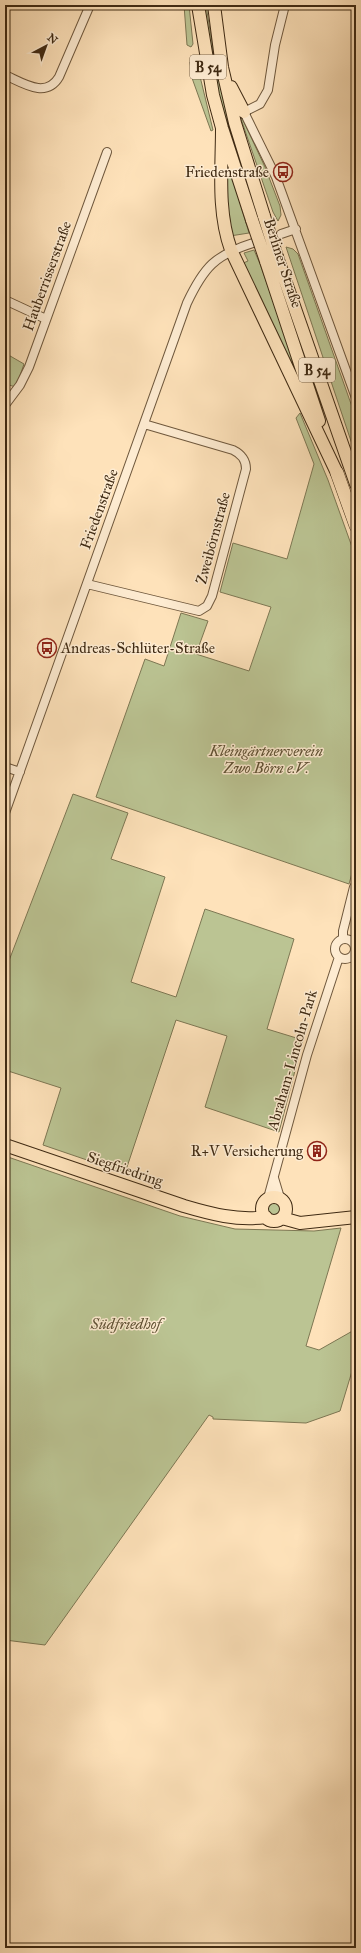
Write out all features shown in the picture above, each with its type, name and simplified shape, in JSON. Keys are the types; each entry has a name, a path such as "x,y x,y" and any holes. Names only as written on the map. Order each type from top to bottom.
{"highway":[{"name":"Berliner Straße","path":"337,474 356,526"}],"main road":[{"name":"Berliner Straße","path":"198,5 213,95 222,128 337,474"},
{"name":"Berliner Straße","path":"214,5 222,67 235,123 277,257 356,484"},
{"path":"222,67 244,112"},
{"path":"222,128 223,215 226,235 231,250 337,474"},
{"name":"Siegfriedring","path":"5,1145 184,1206 236,1218 251,1220 274,1208 300,1223 356,1217"}],"street":[{"path":"5,75 36,89 47,88 54,85 59,77 90,5"},
{"path":"285,5 274,45 268,90 260,104 244,112 276,177 356,398"},
{"name":"Hauberrisserstraße","path":"5,405 25,376 107,152"},
{"path":"280,234 296,229"},
{"name":"Friedenstraße","path":"5,813 185,308 196,285 215,261 231,250 253,243"},
{"path":"5,300 46,319"},
{"name":"Zweibörnstraße","path":"87,584 199,611 207,606 212,596 246,469 246,464 241,455 233,450 144,424"},
{"path":"5,768 20,772"},
{"name":"Abraham-Lincoln-Park","path":"274,1208 274,1172 307,1055 340,957 336,952 336,946 343,939 354,887"},
{"path":"340,957 349,958 355,951 352,942 343,939"}],"green space":[{"path":"184,5 189,5 193,44 191,47 187,45"},
{"path":"204,5 206,5 210,33 228,115 243,168 261,222 258,223 232,145 218,91"},
{"path":"192,61 197,64 213,130 211,131 192,78 190,62"},
{"path":"240,116 265,167 280,206 281,215 278,221 273,212"},
{"path":"225,152 249,233 230,236 228,224"},
{"path":"286,247 293,249 298,254 356,418 356,456"},
{"path":"254,250 309,402 241,264 248,261 244,253"},
{"path":"5,353 24,364 16,387 5,384"},
{"name":"Kleingärtnerverein Zwo Börn e.V.","path":"300,413 328,480 356,558 356,859 349,884 96,797 145,659 164,666 181,613 208,621 196,654 249,671 271,607 220,592 233,543 287,559 314,464 296,418"},
{"path":"73,794 128,813 111,859 165,877 131,982 176,997 205,909 294,939 267,1029 303,1040 279,1132 205,1107 227,1036 176,1020 125,1173 43,1145 61,1088 5,1070 5,971"},
{"name":"Südfriedhof","path":"5,1156 180,1216 235,1229 314,1231 341,1228 306,1346 319,1350 356,1329 356,1358 340,1411 306,1423 213,1419 213,1417 209,1415 45,1645 5,1640"},
{"path":"274,1202 279,1204 281,1209 279,1214 274,1216 269,1214 267,1209 269,1204"}],"place":[{"name":"Friedenstraße","path":"283,172"},
{"name":"Andreas-Schlüter-Straße","path":"47,648"},
{"name":"R+V Versicherung","path":"317,1151"}]}
